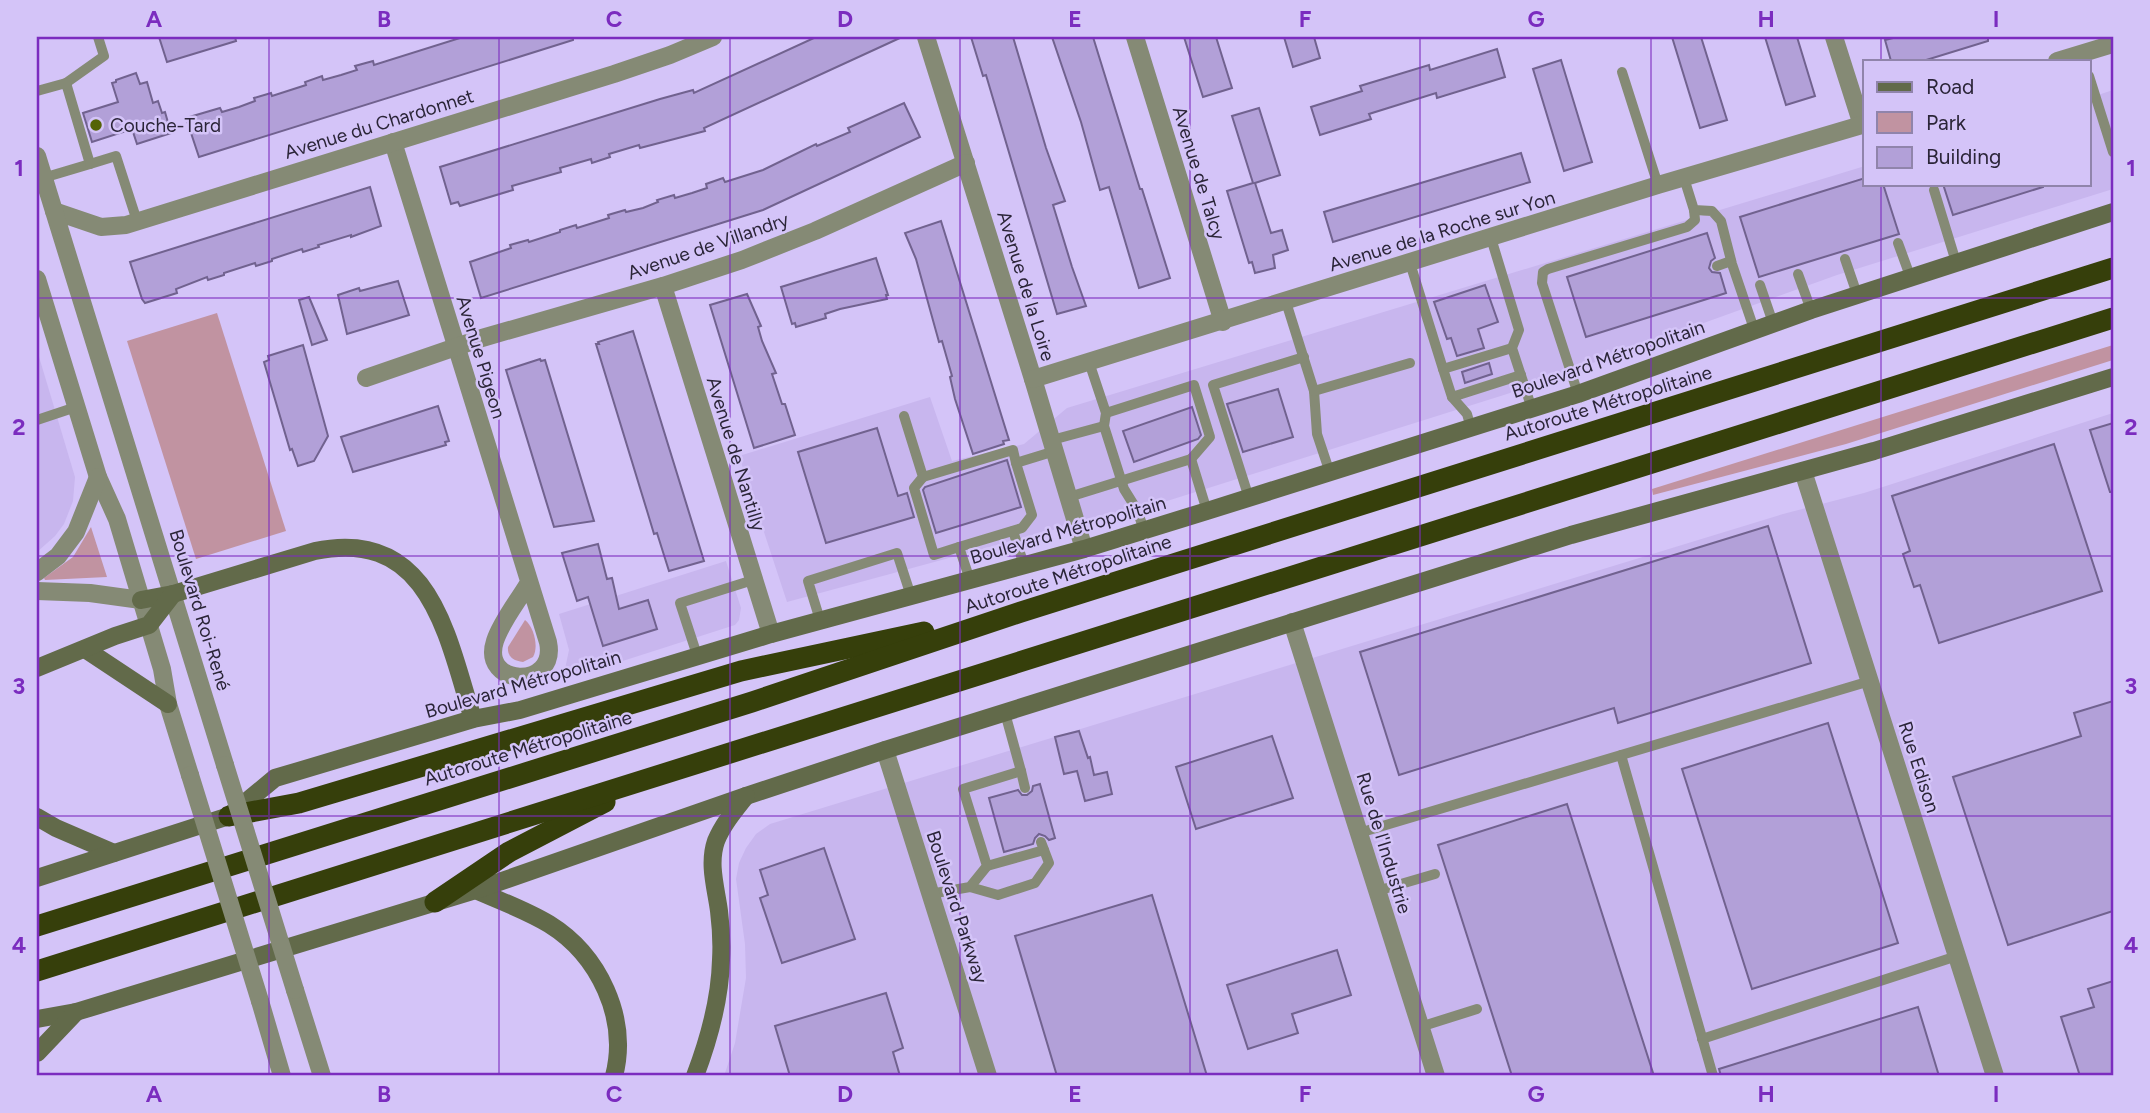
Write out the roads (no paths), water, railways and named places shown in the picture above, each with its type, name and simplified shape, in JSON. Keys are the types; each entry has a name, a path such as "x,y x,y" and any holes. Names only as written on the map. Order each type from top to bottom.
{"highway":[{"name":"Autoroute Métropolitaine","path":"37,926 752,702 1021,611 2113,268"},
{"path":"37,971 2113,318"},
{"path":"229,816 284,807 741,671 1021,611"},
{"path":"435,902 509,852 657,775"}],"main road":[{"name":"Boulevard Métropolitain","path":"37,878 229,816 275,778 473,719 520,710 820,620 1084,549 1578,394 1857,294 2113,212"},
{"path":"37,1018 76,1013 476,890 885,750 1571,535 1803,471 2113,377"},
{"path":"141,600 173,594 315,551 334,547 368,550 399,563 412,573 430,596 473,719"},
{"path":"37,667 149,625 173,594"},
{"path":"85,649 168,704"},
{"path":"695,1076 712,1026 720,975 720,921 712,859 715,844 727,821 746,796"},
{"path":"37,817 114,853"},
{"path":"476,890 551,925 565,935 588,960 608,995 617,1026 618,1056 614,1076"},
{"path":"37,1053 76,1013"}],"street":[{"name":"Avenue du Chardonnet","path":"54,211 91,225 116,227 659,59 713,37"},
{"name":"Avenue de la Loire","path":"926,37 1084,549"},
{"name":"Avenue de Talcy","path":"1135,37 1223,321"},
{"path":"1834,37 1863,125"},
{"path":"2070,37 2078,58 2113,44"},
{"name":"Avenue de la Roche sur Yon","path":"1033,379 1658,185 1863,125"},
{"name":"Avenue Pigeon","path":"393,142 550,649 546,664 541,669 528,676 514,677 501,670 493,658 493,650 498,634 528,583"},
{"name":"Boulevard Roi-René","path":"37,156 322,1076"},
{"name":"Avenue de Villandry","path":"366,378 456,347 742,260 966,163"},
{"path":"37,279 98,477 117,519 162,669 168,704 282,1076"},
{"name":"Avenue de Nantilly","path":"663,286 771,634"},
{"name":"Rue Edison","path":"1803,471 1994,1076"},
{"path":"37,572 58,556 76,532 98,477"},
{"path":"37,591 90,593 141,600"},
{"name":"Rue de l'Industrie","path":"1292,622 1436,1076"},
{"name":"Boulevard Parkway","path":"885,750 988,1076"}],"lane":[{"path":"37,91 66,83 104,56 98,37"},
{"path":"1622,72 1658,185"},
{"path":"2090,79 2113,152"},
{"path":"66,83 90,164"},
{"path":"43,178 116,156 137,221"},
{"path":"1578,394 1542,282 1543,272 1687,227 1695,220 1684,178"},
{"path":"1934,190 1956,262"},
{"path":"1694,210 1708,210 1719,217 1754,330"},
{"path":"1491,238 1519,330 1512,348 1532,409"},
{"path":"1898,243 1910,276"},
{"path":"1845,259 1857,294"},
{"path":"1717,266 1731,261"},
{"path":"1410,263 1452,397 1467,414 1472,428"},
{"path":"1798,274 1811,310"},
{"path":"1760,285 1773,323"},
{"path":"1286,302 1314,391 1317,435 1330,473"},
{"path":"1443,369 1512,348"},
{"path":"1249,498 1213,385 1304,357"},
{"path":"1089,362 1106,413 1104,426 1121,480 1144,530"},
{"path":"1314,391 1410,363"},
{"path":"1452,397 1521,375"},
{"path":"1069,497 1191,459 1210,437 1194,385 1106,413"},
{"path":"37,420 76,407"},
{"path":"904,415 923,477"},
{"path":"1016,463 1104,426"},
{"path":"1013,450 1032,515 1022,528 934,555 914,488 923,477 1013,450"},
{"path":"1191,459 1207,511"},
{"path":"1013,531 1024,565"},
{"path":"959,547 970,580"},
{"path":"820,620 808,580 897,553 911,596"},
{"path":"697,656 680,603 753,580"},
{"path":"1359,833 1870,681"},
{"path":"1005,713 1025,788"},
{"path":"1621,755 1713,1076"},
{"path":"987,866 963,789 1020,771"},
{"path":"930,894 970,887 998,895 1034,883 1049,863 1042,846 987,866 970,887"},
{"path":"1377,891 1435,874"},
{"path":"1702,1039 1956,956"},
{"path":"1420,1027 1477,1009"}],"place":[{"name":"Couche-Tard","path":"96,125"}]}
